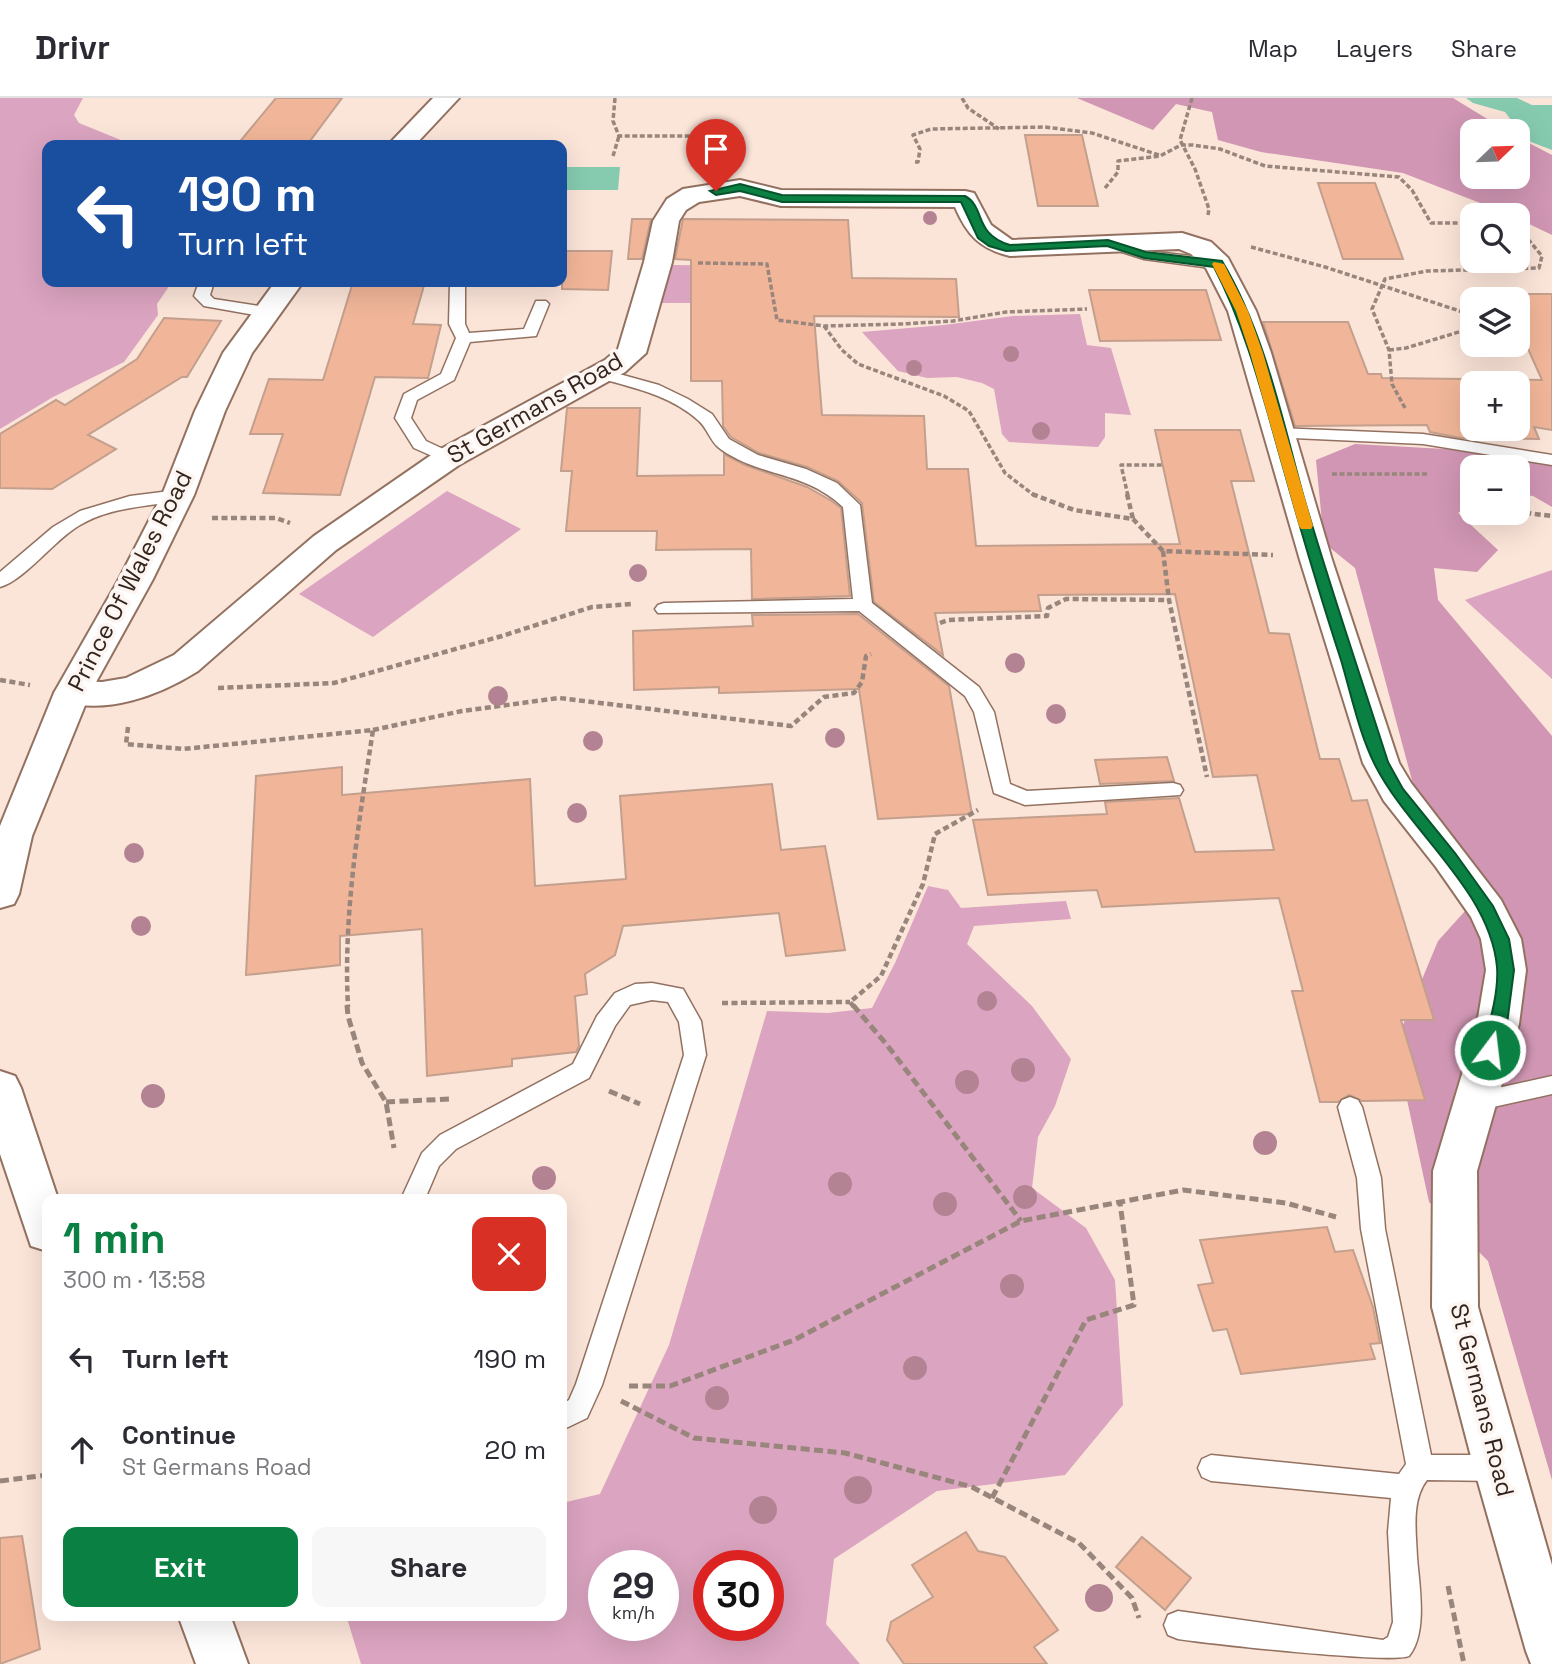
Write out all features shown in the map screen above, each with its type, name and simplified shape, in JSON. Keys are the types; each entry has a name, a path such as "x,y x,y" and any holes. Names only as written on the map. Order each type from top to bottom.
{"street":[{"path":"406,140 447,98"},
{"name":"St Germans Road","path":"72,692 94,696 134,688 166,677 186,663 326,543 449,458 601,374 631,353 658,262 666,221 676,205 692,195 740,188 782,198 965,199 982,235 993,243 1010,248 1108,243 1200,251 1242,311 1324,587 1381,762 1397,792 1487,910 1501,939 1506,970 1498,1024 1455,1171 1455,1307 1498,1468 1552,1651"},
{"name":"Prince Of Wales Road","path":"0,894 6,839 20,824 72,692 136,579 178,495 210,411 232,364 285,287"},
{"path":"0,1088 42,1216"},
{"path":"206,1621 222,1664"}],"lane":[{"path":"205,287 202,296 209,303 267,312"},
{"path":"449,458 425,451 412,438 403,418 410,397 448,377 464,338 457,324 457,287"},
{"path":"464,338 530,332 541,304"},
{"path":"601,374 653,388 672,397 706,418 723,443 752,459 800,473 831,487 851,505 863,605"},
{"path":"1279,433 1423,439 1552,460"},
{"path":"0,581 60,530 91,511 130,499 178,495"},
{"path":"664,609 863,605 972,692 984,712 1001,788 1026,798 1173,790"},
{"path":"415,1194 430,1160 448,1142 581,1071 594,1051 610,1011 628,994 651,989 675,995 690,1021 695,1055 589,1385 578,1409 567,1415"},
{"path":"1475,1102 1552,1085"},
{"path":"1178,1625 1386,1655 1399,1646 1407,1622 1402,1532 1413,1477 1373,1229 1369,1178 1350,1107"},
{"path":"1211,1468 1413,1477 1498,1468"}],"path":[{"path":"613,121 615,98"},
{"path":"962,98 968,108 999,130"},
{"path":"1192,98 1181,145 1195,169 1209,209 1200,251 1233,244 1266,250 1460,311"},
{"path":"871,200 866,182 882,166 918,162 920,149 914,135 931,129 999,130 1045,127 1092,133 1160,156"},
{"path":"613,156 620,136"},
{"path":"1105,188 1118,172 1118,161 1160,156 1181,145 1220,149 1265,166 1399,177 1412,190 1431,223 1460,223"},
{"path":"1530,242 1542,256 1539,268 1530,268"},
{"path":"658,262 767,264 777,320 824,326 953,321 1006,312 1087,309"},
{"path":"1460,270 1427,271 1385,279 1372,309 1389,350 1392,384 1423,439 1460,477"},
{"path":"824,326 838,346 856,363 913,387 948,397 967,409 982,428 993,456 1007,474 1028,492 1056,505 1096,516 1133,519"},
{"path":"1389,350 1406,348 1460,332"},
{"path":"1163,465 1121,465 1133,519 1163,551 1169,600 1208,775 1206,783 1173,790"},
{"path":"1292,473 1454,474"},
{"path":"1530,513 1552,516"},
{"path":"212,518 276,518 306,528 326,543"},
{"path":"1163,551 1250,552"},
{"path":"134,688 126,744 183,749 373,730 462,711 559,698 791,726 824,697 854,693 862,682 866,656 948,620 1047,616 1048,608 1066,599 1169,600"},
{"path":"166,677 213,688 334,682 502,636 592,607 624,603 664,609"},
{"path":"373,730 351,875 348,1016 362,1063 386,1102 394,1147 392,1160"},
{"path":"682,1007 722,1003 850,1002 881,976 923,884 935,834 973,816 1001,788"},
{"path":"850,1002 887,1045 1021,1221"},
{"path":"570,1077 673,1118"},
{"path":"589,1385 670,1386 769,1349 806,1334 1021,1221 1183,1190 1286,1203 1373,1229"},
{"path":"992,1498 1086,1320 1134,1305 1120,1203"},
{"path":"589,1385 694,1438 845,1453 972,1487 1079,1543 1132,1598 1140,1619 1178,1625"},
{"path":"0,1481 42,1476"}],"shaded area":[{"path":"0,98 83,98 74,115 79,123 121,140 42,140 42,287 169,287 157,304 158,315 124,362 53,397 0,429"},
{"path":"1077,98 1453,98 1487,119 1460,119 1460,189 1530,189 1530,144 1552,155 1552,235 1530,224 1530,203 1480,203 1403,173 1261,152 1218,140 1212,112 1176,104 1153,130"},
{"path":"1466,98 1517,98 1532,105 1552,105 1552,150 1530,142 1530,119 1510,119 1505,112 1473,103"},
{"path":"567,167 620,167 618,190 567,190"},
{"path":"670,265 758,266 759,303 661,303"},
{"path":"1080,314 1087,345 1111,348 1131,415 1105,413 1105,437 1098,447 1009,442 1002,434 994,389 957,377 927,378 898,371 862,332 1013,316"},
{"path":"1355,444 1552,455 1552,507 1530,496 1530,455 1460,455 1460,525 1471,525 1498,550 1477,572 1434,568 1438,600 1552,736 1552,1480 1488,1261 1429,1202 1395,1044 1438,941 1484,890 1413,784 1355,568 1324,543 1316,460"},
{"path":"447,491 521,529 373,637 299,594"},
{"path":"1552,570 1552,679 1465,600"},
{"path":"928,886 948,890 961,908 1066,901 1071,919 974,926 967,944 1032,1006 1071,1059 1055,1106 1038,1137 1032,1188 1086,1228 1115,1280 1123,1405 1065,1475 937,1491 834,1559 826,1624 860,1664 361,1664 348,1621 567,1621 567,1502 600,1494 669,1345 767,1011 828,1013 872,1008 895,963"}],"building":[{"path":"276,98 342,98 311,140 241,140"},
{"path":"1025,135 1082,135 1098,206 1038,206"},
{"path":"1318,183 1375,183 1403,259 1343,259"},
{"path":"632,219 651,219 642,259 628,259"},
{"path":"683,219 848,220 852,278 956,279 959,317 814,316 822,415 924,416 927,469 968,469 976,546 1180,544 1155,430 1240,430 1254,481 1231,481 1269,633 1289,634 1320,759 1339,759 1352,801 1367,800 1434,1020 1401,1020 1425,1100 1362,1101 1349,1095 1338,1102 1320,1102 1292,991 1303,991 1279,898 1102,907 1097,890 988,895 973,820 1107,814 1105,802 1179,798 1195,852 1274,850 1257,775 1213,777 1175,594 1038,595 1041,611 935,613 943,655 874,602 862,503 838,481 807,467 759,453 731,437 723,426 722,381 691,381 691,260 675,259"},
{"path":"567,251 612,251 608,290 562,289 567,287"},
{"path":"351,287 424,287 413,324 441,325 428,378 375,377 340,495 263,493 283,434 250,434 269,379 323,380"},
{"path":"1089,290 1206,290 1221,340 1100,341"},
{"path":"1530,294 1552,294 1552,430 1534,427 1539,439 1530,439 1530,380 1542,380 1530,353"},
{"path":"164,318 221,321 187,377 182,377 88,435 116,449 52,489 0,488 0,434 56,400 65,405 137,359"},
{"path":"1263,322 1348,322 1368,374 1381,374 1382,378 1460,379 1460,438 1430,432 1427,425 1295,426"},
{"path":"567,408 640,408 637,476 724,475 724,454 745,465 807,487 830,500 841,508 850,596 752,599 751,549 656,550 657,531 566,531 572,471 561,471"},
{"path":"858,614 949,686 972,814 878,819 859,689 719,693 719,687 634,690 633,631 753,626 752,615"},
{"path":"1167,757 1174,781 1100,784 1095,760"},
{"path":"342,767 342,795 530,779 535,886 626,879 620,796 772,784 781,850 825,846 845,950 786,956 779,913 623,926 615,955 585,974 587,994 575,996 579,1046 576,1052 512,1059 512,1066 427,1076 422,929 340,936 340,965 246,975 256,776"},
{"path":"1327,1227 1335,1252 1353,1250 1373,1307 1380,1343 1370,1344 1375,1359 1241,1374 1227,1329 1213,1331 1198,1285 1213,1283 1200,1240"},
{"path":"966,1532 978,1551 1005,1557 1058,1630 1034,1647 1047,1664 904,1664 887,1640 891,1622 933,1597 912,1565"},
{"path":"22,1536 40,1649 0,1664 0,1538"},
{"path":"1142,1537 1191,1578 1165,1610 1116,1567"}],"slow traffic":[{"path":"1218,264 1242,311 1306,526"}],"route":[{"path":"716,191 740,188 782,198 965,199 982,235 993,243 1010,248 1108,243 1144,255 1218,264 1242,311 1256,353 1316,560 1381,762 1397,792 1487,910 1501,939 1506,970 1498,1024 1490,1050"}]}
